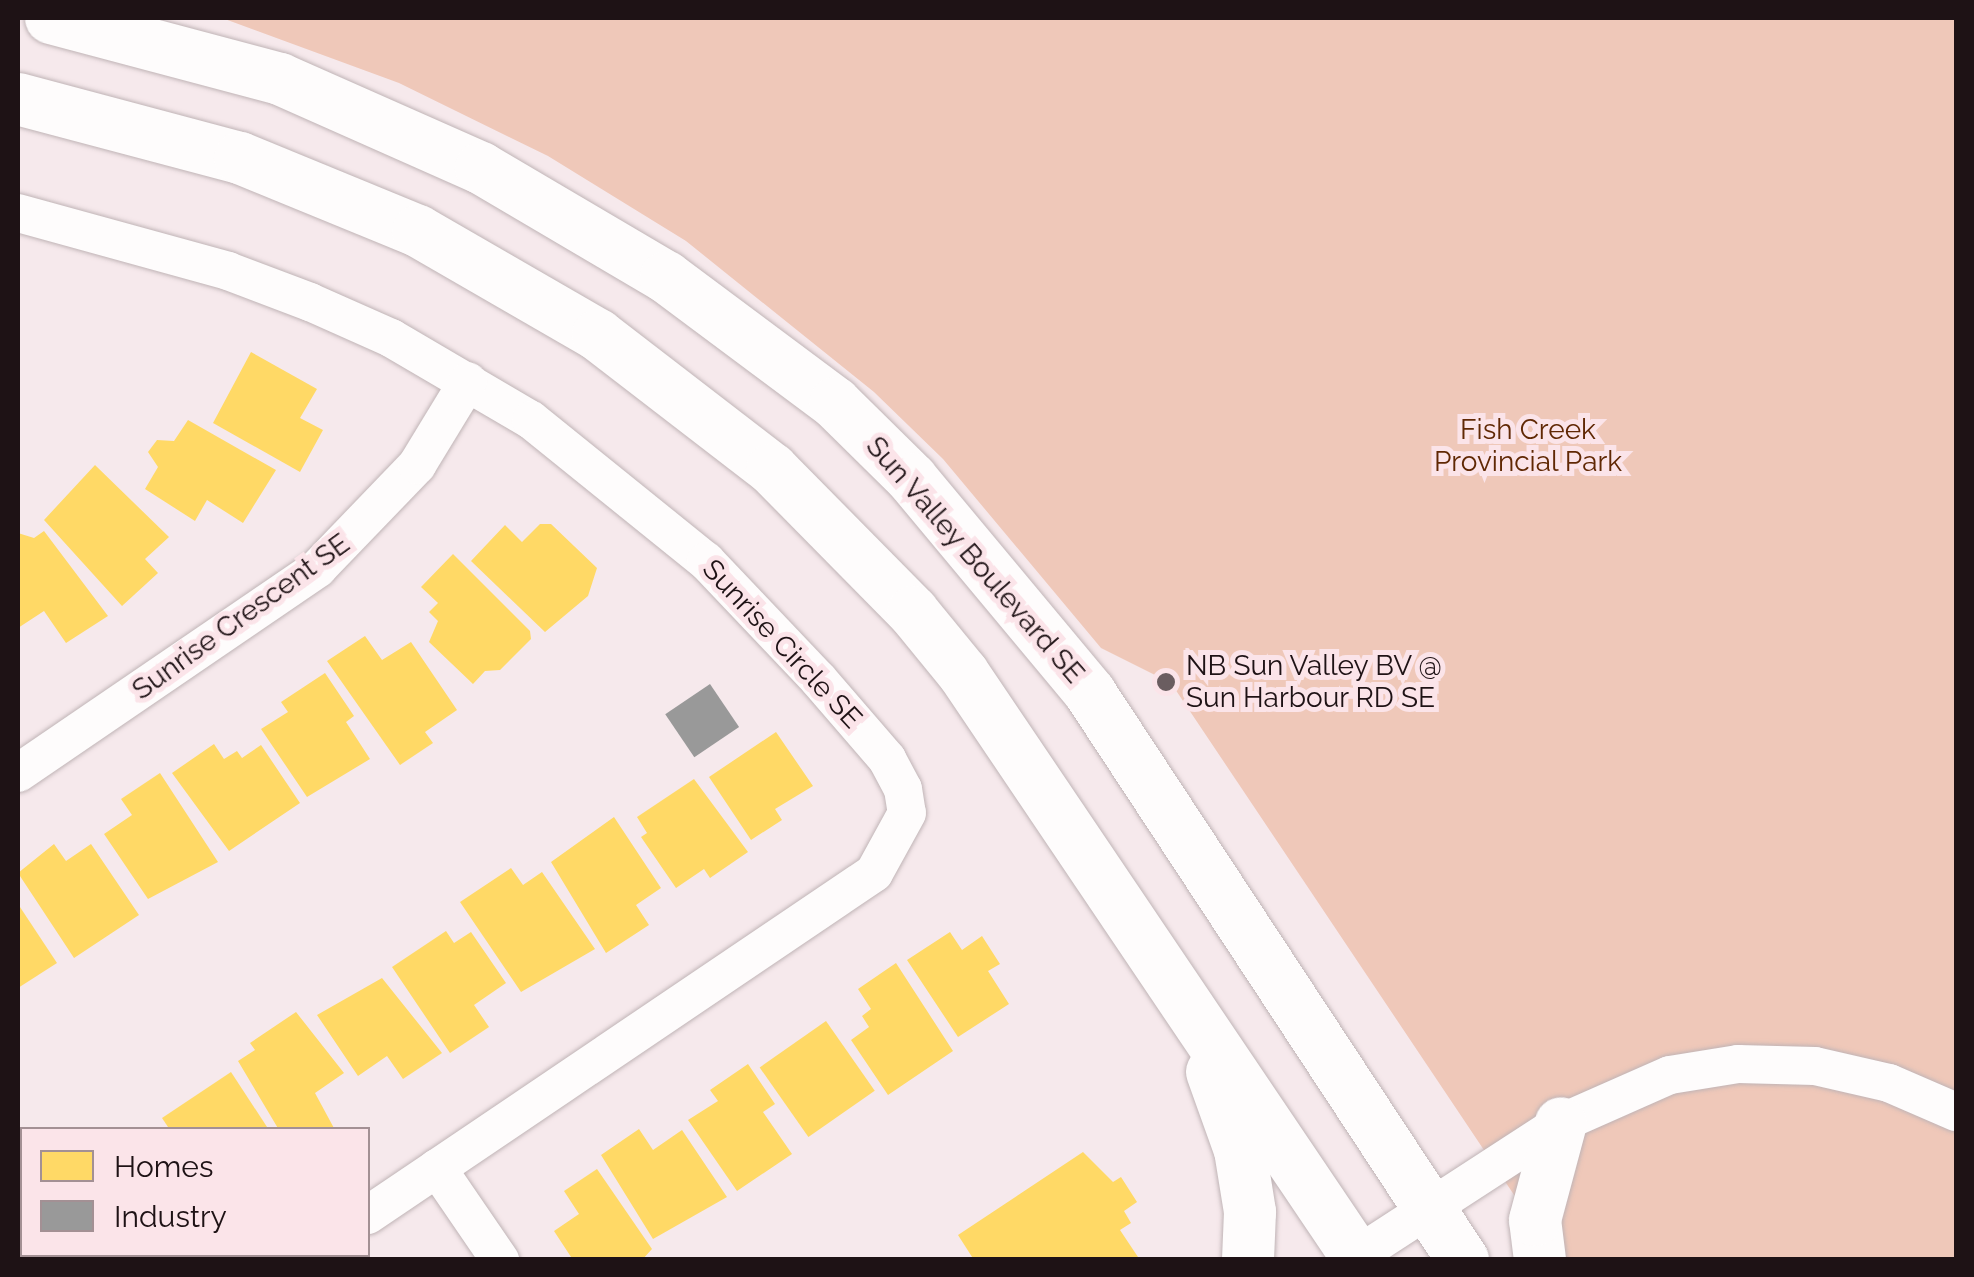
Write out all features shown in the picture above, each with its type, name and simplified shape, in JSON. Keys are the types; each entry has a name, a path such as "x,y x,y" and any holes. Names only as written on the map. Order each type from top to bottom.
{"main road":[{"name":"Sun Valley Boulevard SE","path":"50,18 280,80 481,168 666,278 835,403 912,479 1090,693 1463,1260"},
{"path":"18,99 130,125 324,188 505,279 697,406 772,469 913,612 1023,757 1355,1258"},
{"path":"1184,996 1240,1150 1250,1212 1248,1260"},
{"path":"1540,1260 1537,1206 1561,1123"}],"street":[{"name":"Sunrise Circle SE","path":"18,212 228,271 391,338 468,380 592,464 706,561 887,759 907,812 874,873 370,1214"},
{"name":"Sunrise Crescent SE","path":"18,773 318,568 418,465 468,380"},
{"path":"1355,1258 1561,1123 1642,1084 1738,1064 1851,1072 1956,1112"},
{"path":"437,1168 500,1260"}],"green space":[{"name":"Fish Creek Provincial Park","path":"222,18 1956,18 1956,1259 1557,1259 1171,683 1101,648 943,459 874,392 686,241 548,156 399,83"}],"building: Homes":[{"path":"251,352 317,389 300,418 323,430 300,472 213,423"},
{"path":"188,420 276,470 243,523 207,500 195,521 145,489 158,467 148,452 157,440 174,441"},
{"path":"95,465 169,537 145,559 158,573 122,606 44,520"},
{"path":"540,524 551,524 597,568 588,596 545,632 471,561 505,525 522,542"},
{"path":"44,531 108,616 66,643 44,611 18,628 18,533 34,538"},
{"path":"453,554 530,631 531,639 500,670 485,671 473,684 429,642 438,621 429,612 438,603 421,587"},
{"path":"365,636 382,660 411,642 457,710 425,732 433,743 400,765 327,661"},
{"path":"325,673 354,716 346,722 370,759 307,797 261,729 288,712 281,702"},
{"path":"776,732 813,786 775,809 782,820 751,840 709,777"},
{"path":"214,744 224,759 237,751 242,758 261,745 300,803 229,851 172,773"},
{"path":"160,773 218,862 148,899 104,834 132,815 121,799"},
{"path":"694,779 748,852 710,878 704,869 676,888 641,837 647,833 637,817"},
{"path":"614,817 661,888 636,905 649,925 606,953 551,862"},
{"path":"54,844 66,861 91,844 139,915 74,958 18,873"},
{"path":"511,868 523,885 542,872 595,949 521,992 460,902"},
{"path":"18,904 57,963 18,988"},
{"path":"446,931 454,943 471,932 506,983 474,1005 489,1027 450,1053 392,967"},
{"path":"950,932 962,950 982,936 1000,964 988,971 1009,1004 958,1037 907,960"},
{"path":"896,963 953,1051 888,1095 851,1040 869,1027 862,1016 871,1009 858,989"},
{"path":"382,978 442,1053 403,1079 387,1056 358,1076 317,1015"},
{"path":"296,1012 344,1073 315,1093 333,1127 277,1127 238,1061 255,1050 250,1043"},
{"path":"826,1021 875,1091 808,1137 760,1067"},
{"path":"748,1064 775,1104 763,1112 792,1154 737,1191 688,1120 718,1101 710,1090"},
{"path":"231,1072 267,1127 168,1127 162,1118"},
{"path":"639,1129 653,1150 682,1130 727,1197 653,1239 601,1155"},
{"path":"1083,1152 1113,1182 1121,1177 1137,1202 1124,1211 1131,1223 1120,1230 1140,1260 974,1260 958,1235"},
{"path":"597,1169 652,1249 642,1260 573,1260 554,1231 579,1214 564,1191"},
{"path":"34,1257 129,1257 129,1260"}],"building: Industry":[{"path":"710,684 739,727 694,757 665,714"}],"place":[{"name":"NB Sun Valley BV @ Sun Harbour RD SE","path":"1166,682"}]}
